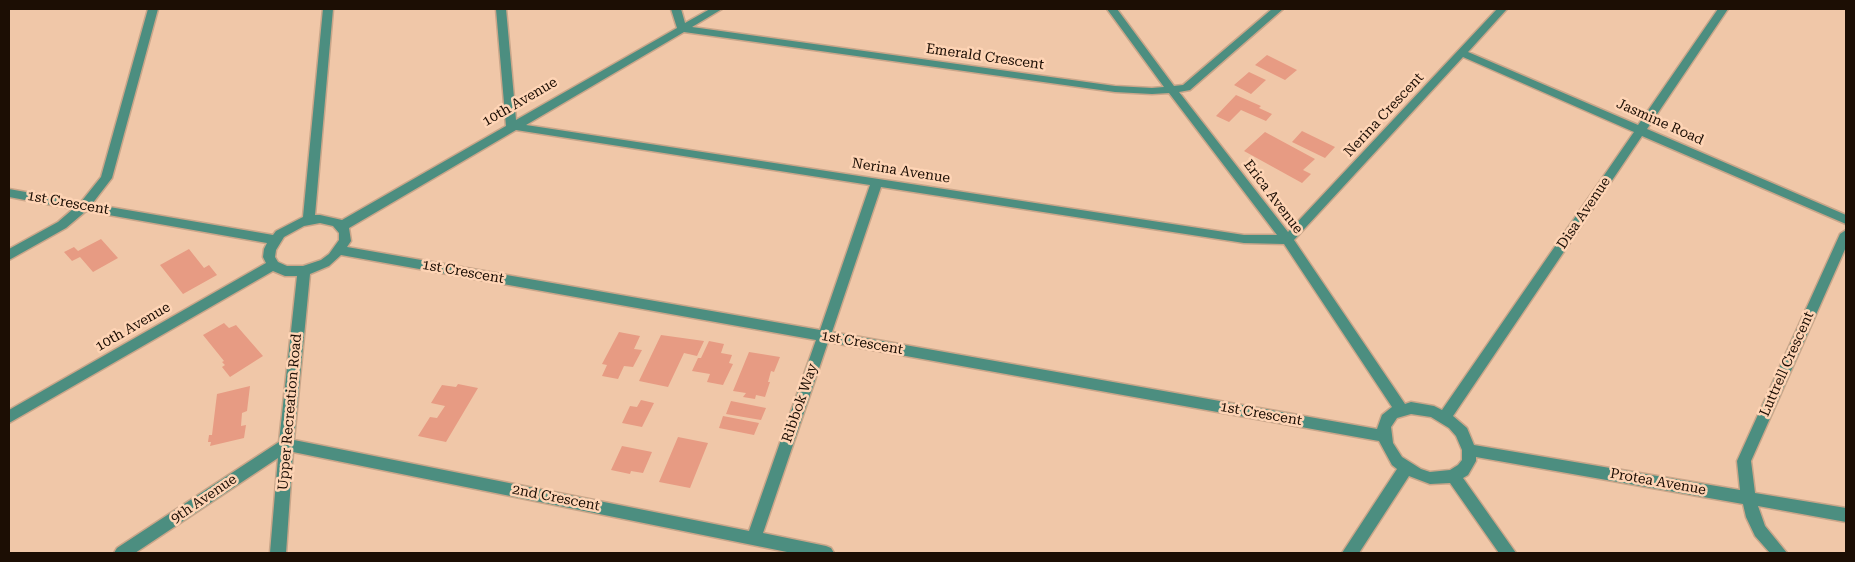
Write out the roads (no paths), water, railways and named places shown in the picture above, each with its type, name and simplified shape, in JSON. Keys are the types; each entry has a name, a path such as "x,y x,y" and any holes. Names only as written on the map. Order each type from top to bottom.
{"street":[{"path":"9,255 52,232 84,206 98,190 111,167 153,9"},
{"path":"310,220 328,9"},
{"path":"501,9 511,126"},
{"path":"676,9 682,29"},
{"name":"10th Avenue","path":"342,226 511,126 717,9"},
{"name":"Erica Avenue","path":"1112,9 1286,240 1401,410"},
{"name":"Emerald Crescent","path":"682,29 1115,89 1139,91 1172,90 1186,88 1278,9"},
{"name":"Nerina Crescent","path":"1286,240 1502,9"},
{"name":"Disa Avenue","path":"1445,417 1723,9"},
{"name":"Jasmine Road","path":"1462,53 1846,220"},
{"name":"Nerina Avenue","path":"511,126 1244,239 1286,240"},
{"name":"Ribbok Way","path":"754,538 877,183"},
{"name":"1st Crescent","path":"9,193 275,240"},
{"path":"310,220 328,220 342,226 345,233 340,250 325,263 304,271 285,271 273,265 269,258 270,249 275,240 294,225 310,220"},
{"name":"Luttrell Crescent","path":"1779,553 1756,524 1748,497 1744,468 1746,454 1846,234"},
{"name":"1st Crescent","path":"340,250 1384,436"},
{"name":"10th Avenue","path":"9,417 273,265"},
{"name":"Upper Recreation Road","path":"278,553 286,445 304,271"},
{"path":"1422,408 1445,417 1462,432 1470,450 1469,461 1463,470 1453,476 1430,478 1406,468 1391,453 1384,436 1384,427 1387,419 1393,413 1401,410 1422,408"},
{"name":"2nd Crescent","path":"286,445 826,553"},
{"name":"9th Avenue","path":"122,553 286,445"},
{"name":"Protea Avenue","path":"1470,450 1846,515"},
{"path":"1350,553 1406,468"},
{"path":"1453,476 1508,553"}]}
